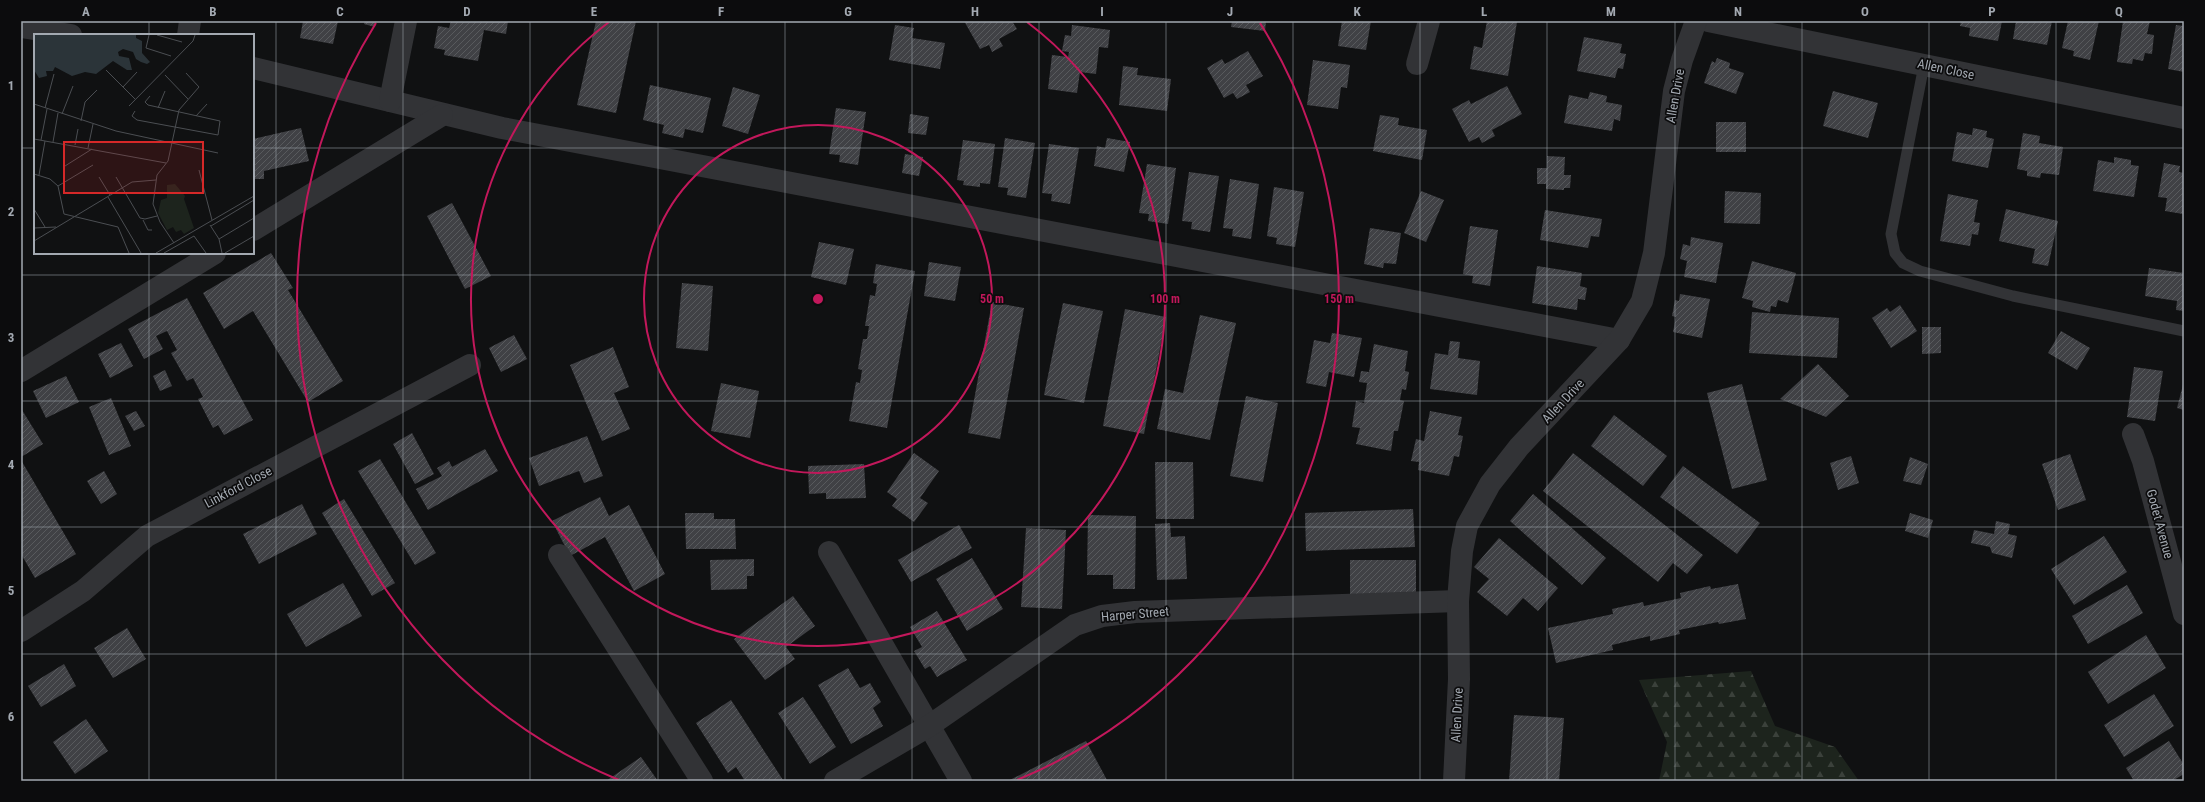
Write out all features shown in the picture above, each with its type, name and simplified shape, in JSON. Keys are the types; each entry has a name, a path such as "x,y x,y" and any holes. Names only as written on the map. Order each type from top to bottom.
{"street":[{"path":"188,34 190,21"},
{"path":"390,101 406,21"},
{"path":"1417,64 1428,21"},
{"name":"Allen Drive","path":"1454,781 1459,679 1458,601 1462,551 1467,526 1490,484 1519,447 1619,340 1642,301 1650,274 1674,91 1682,60 1696,21"},
{"name":"Allen Close","path":"1708,21 2184,118"},
{"path":"21,27 65,34"},
{"path":"254,68 442,115 1619,340"},
{"path":"254,229 442,115"},
{"path":"21,371 213,254"},
{"name":"Linkford Close","path":"21,631 83,591 147,536 470,365"},
{"name":"Godet Avenue","path":"2133,434 2143,461 2184,614"},
{"path":"829,552 961,781"},
{"path":"559,555 702,781"},
{"name":"Harper Street","path":"835,781 929,726 1075,625 1102,616 1135,612 1458,601"}],"lane":[{"path":"1924,65 1891,234 1895,253 1903,263 1927,273 2013,296 2184,331"}],"green space":[{"path":"1751,671 1775,726 1835,747 1859,781 1659,781 1667,742 1639,680"}],"building":[{"path":"303,21 338,21 333,44 300,38"},
{"path":"365,21 376,21 375,27 364,24"},
{"path":"451,21 508,21 506,34 484,30 478,61 444,55 445,50 434,48 438,26 449,28"},
{"path":"596,21 636,21 616,113 577,105"},
{"path":"964,21 1012,21 1017,29 999,39 1003,46 992,52 989,45 980,49"},
{"path":"1232,21 1266,21 1265,31 1231,27"},
{"path":"1342,21 1371,21 1366,50 1338,46"},
{"path":"1487,21 1517,22 1508,76 1470,69 1474,46 1482,48"},
{"path":"1961,21 2002,21 1998,41 1969,36 1970,28 1960,26"},
{"path":"2016,21 2052,21 2047,45 2013,39"},
{"path":"2068,21 2099,21 2090,60 2073,56 2074,51 2062,48"},
{"path":"2123,21 2150,21 2147,34 2154,35 2152,54 2145,53 2143,61 2133,59 2132,64 2117,62"},
{"path":"895,25 914,28 912,38 945,43 940,69 889,60"},
{"path":"1072,25 1110,30 1108,48 1099,47 1096,74 1080,72 1077,93 1048,89 1052,55 1068,57 1069,52 1062,51 1065,35 1071,36"},
{"path":"2176,25 2184,26 2184,72 2168,69"},
{"path":"1584,37 1622,44 1620,53 1626,54 1623,69 1618,68 1615,78 1577,71"},
{"path":"1248,51 1263,76 1246,85 1250,92 1237,99 1233,93 1224,98 1207,68 1222,59 1225,64"},
{"path":"1717,58 1730,63 1729,68 1744,73 1736,94 1704,83 1712,61 1715,63"},
{"path":"1313,60 1350,65 1347,88 1341,87 1338,109 1307,105"},
{"path":"1123,66 1138,68 1137,75 1171,79 1167,111 1119,105"},
{"path":"650,85 711,98 703,133 685,129 683,138 662,133 664,125 643,120"},
{"path":"1507,86 1522,114 1492,130 1495,136 1482,143 1479,137 1469,142 1452,109 1469,100 1471,104"},
{"path":"733,87 760,95 748,134 722,126"},
{"path":"1833,91 1878,103 1868,138 1823,126"},
{"path":"1590,92 1607,96 1606,102 1622,105 1620,121 1614,119 1612,131 1564,123 1569,95 1588,99"},
{"path":"836,108 866,112 858,165 839,162 840,155 829,154"},
{"path":"910,114 929,117 926,135 908,133"},
{"path":"1380,115 1399,118 1398,125 1427,130 1422,160 1373,151"},
{"path":"1716,122 1746,122 1746,152 1716,152"},
{"path":"301,128 309,161 264,171 264,179 254,179 254,139"},
{"path":"1973,128 1987,131 1986,137 1994,139 1988,168 1952,161 1957,132 1972,135"},
{"path":"2023,133 2040,136 2039,143 2063,147 2059,175 2041,173 2040,178 2027,176 2027,171 2017,169"},
{"path":"1005,138 1035,143 1026,198 1007,195 1008,188 998,187"},
{"path":"1107,138 1130,142 1124,172 1094,166 1097,146 1105,148"},
{"path":"963,140 995,144 990,184 980,183 980,187 963,185 964,181 957,180"},
{"path":"1049,144 1079,148 1070,204 1051,201 1052,194 1042,193"},
{"path":"905,154 923,157 919,176 902,173"},
{"path":"1547,156 1565,157 1564,175 1571,175 1570,188 1564,188 1564,190 1546,189 1546,184 1537,184 1537,168 1547,168"},
{"path":"2114,157 2131,160 2131,165 2139,166 2134,197 2093,191 2098,160 2114,163"},
{"path":"2164,163 2180,166 2179,172 2184,173 2183,214 2165,211 2167,198 2158,197"},
{"path":"1147,164 1176,168 1168,224 1148,221 1149,214 1139,213"},
{"path":"1189,172 1219,176 1210,232 1191,229 1192,222 1182,221"},
{"path":"1230,179 1259,184 1251,239 1232,236 1233,229 1223,228"},
{"path":"1274,187 1304,192 1295,247 1276,244 1277,238 1267,236"},
{"path":"1421,191 1444,200 1426,242 1404,233"},
{"path":"1725,191 1761,193 1760,224 1724,223"},
{"path":"1948,194 1978,200 1974,222 1980,223 1978,235 1972,234 1970,246 1940,241"},
{"path":"452,203 491,276 465,289 427,216"},
{"path":"2006,209 2058,221 2048,266 2032,263 2035,249 1999,241"},
{"path":"1545,210 1602,219 1599,237 1591,236 1588,248 1540,240"},
{"path":"1470,226 1498,230 1490,286 1472,283 1473,276 1463,274"},
{"path":"1370,228 1401,233 1396,264 1384,263 1383,268 1364,264"},
{"path":"1691,237 1723,243 1716,283 1684,277 1687,261 1680,259 1683,244 1690,246"},
{"path":"819,242 854,249 846,285 811,277"},
{"path":"271,253 293,288 288,290 343,381 308,402 253,311 224,329 203,293"},
{"path":"1752,261 1796,273 1788,303 1778,300 1776,307 1771,306 1770,312 1752,307 1753,301 1742,298"},
{"path":"929,262 961,267 955,301 924,296"},
{"path":"876,264 915,271 887,428 849,421 856,382 860,383 862,370 858,369 863,339 867,339 869,326 865,326 870,295 875,296 877,284 873,283"},
{"path":"1537,266 1582,273 1580,286 1587,288 1585,300 1578,299 1577,310 1532,303"},
{"path":"2149,268 2184,273 2184,311 2176,310 2177,301 2145,296"},
{"path":"682,283 713,286 708,351 676,348"},
{"path":"1680,294 1710,299 1702,338 1673,332 1676,317 1672,316 1675,300 1679,301"},
{"path":"187,298 253,420 224,435 218,425 213,428 198,399 203,397 193,378 187,381 171,353 177,350 167,331 156,336 163,349 144,359 128,329"},
{"path":"992,302 1024,308 1000,439 968,433"},
{"path":"1063,303 1103,311 1084,403 1044,395"},
{"path":"1900,305 1917,331 1891,348 1872,318 1887,308 1890,312"},
{"path":"1125,309 1166,317 1144,434 1103,426"},
{"path":"1752,312 1839,318 1837,358 1749,353"},
{"path":"1200,315 1236,323 1210,440 1157,429 1165,389 1183,393"},
{"path":"1922,327 1941,327 1941,353 1922,354"},
{"path":"2061,331 2090,348 2077,370 2048,353"},
{"path":"1332,333 1362,338 1354,377 1329,372 1326,387 1306,383 1314,340 1330,343"},
{"path":"514,335 527,359 501,372 489,348"},
{"path":"1450,341 1460,342 1458,358 1480,361 1477,395 1430,389 1435,353 1448,355"},
{"path":"121,343 133,366 110,378 98,354"},
{"path":"1374,344 1408,351 1405,371 1409,372 1406,390 1402,389 1400,400 1404,401 1398,431 1394,431 1391,451 1356,444 1360,428 1352,427 1356,401 1364,403 1367,383 1359,382 1361,371 1369,372"},
{"path":"613,347 629,387 614,393 630,429 602,441 570,365"},
{"path":"1818,364 1849,396 1826,417 1780,399"},
{"path":"2134,367 2163,371 2155,421 2127,417"},
{"path":"165,370 172,386 160,391 153,376"},
{"path":"66,376 79,402 46,418 33,391"},
{"path":"2184,381 2184,410 2177,408"},
{"path":"721,383 759,391 750,438 711,431"},
{"path":"1742,384 1767,480 1732,489 1707,393"},
{"path":"1246,396 1278,403 1263,482 1230,476"},
{"path":"111,398 131,446 109,455 89,407"},
{"path":"22,410 43,444 21,457 21,411"},
{"path":"136,411 145,426 134,431 125,416"},
{"path":"1430,411 1462,417 1458,435 1463,436 1459,457 1454,456 1449,476 1418,470 1419,462 1411,461 1416,439 1424,441"},
{"path":"1614,415 1667,456 1643,486 1591,446"},
{"path":"412,433 434,474 415,484 393,444"},
{"path":"587,436 603,476 584,483 579,471 539,486 529,458"},
{"path":"485,449 498,471 428,510 416,489 442,476 437,468 449,461 452,467"},
{"path":"914,453 939,471 920,498 928,503 914,522 892,506 897,499 887,492"},
{"path":"1573,453 1703,555 1687,574 1673,563 1658,582 1543,491"},
{"path":"2070,454 2086,500 2058,510 2042,464"},
{"path":"1851,456 1859,483 1838,490 1830,463"},
{"path":"1910,457 1928,464 1921,485 1903,481"},
{"path":"380,459 436,553 415,565 358,471"},
{"path":"21,460 76,554 35,578 21,554"},
{"path":"1155,462 1193,462 1194,519 1156,519"},
{"path":"864,464 866,498 826,499 826,493 809,494 808,466"},
{"path":"1683,466 1760,523 1737,554 1660,497"},
{"path":"104,471 117,494 101,504 87,481"},
{"path":"1533,494 1606,558 1582,585 1510,521"},
{"path":"600,497 609,516 629,505 665,574 634,591 605,537 570,556 552,521"},
{"path":"344,499 395,583 372,596 322,513"},
{"path":"302,504 317,534 259,564 243,534"},
{"path":"1413,509 1415,547 1306,551 1305,513"},
{"path":"685,513 714,513 714,519 735,519 736,549 686,549"},
{"path":"1910,513 1933,520 1928,538 1905,531"},
{"path":"1088,515 1136,516 1135,589 1113,589 1113,575 1087,575"},
{"path":"1996,521 2010,524 2008,534 2017,536 2012,558 1992,553 1990,547 1971,543 1974,530 1994,534"},
{"path":"1170,523 1171,537 1185,536 1187,579 1157,580 1155,524"},
{"path":"959,525 972,548 911,582 898,560"},
{"path":"1026,528 1066,530 1062,609 1021,607"},
{"path":"2104,536 2127,572 2074,605 2051,569"},
{"path":"1499,538 1558,588 1538,611 1523,598 1507,616 1477,592 1489,579 1474,567"},
{"path":"972,558 1003,609 967,631 936,579"},
{"path":"754,559 754,576 747,576 747,589 711,590 710,560"},
{"path":"1350,560 1416,560 1416,599 1350,600"},
{"path":"343,583 362,616 306,647 287,614"},
{"path":"1738,584 1746,619 1719,624 1718,622 1679,630 1680,634 1650,641 1650,636 1612,645 1613,650 1556,663 1548,628 1613,614 1612,609 1643,602 1644,606 1681,598 1680,593 1710,586 1711,589"},
{"path":"2127,585 2143,613 2088,644 2072,616"},
{"path":"793,596 815,626 786,647 795,659 765,680 734,639"},
{"path":"937,611 967,660 937,677 930,666 925,669 914,651 922,647 910,627"},
{"path":"127,628 146,659 113,678 94,648"},
{"path":"2146,635 2166,668 2108,704 2088,672"},
{"path":"64,664 76,686 41,707 28,686"},
{"path":"848,668 860,688 870,683 881,702 873,708 883,726 851,744 818,685"},
{"path":"2154,694 2174,726 2124,757 2104,725"},
{"path":"803,697 836,747 810,764 778,713"},
{"path":"731,700 783,780 745,781 736,767 728,773 696,723"},
{"path":"1514,715 1564,718 1559,781 1509,781"},
{"path":"86,719 108,751 75,774 53,742"},
{"path":"1086,741 1107,780 1008,781"},
{"path":"2169,741 2184,765 2184,774 2172,781 2134,781 2126,768"},
{"path":"641,757 658,781 606,781"}]}
